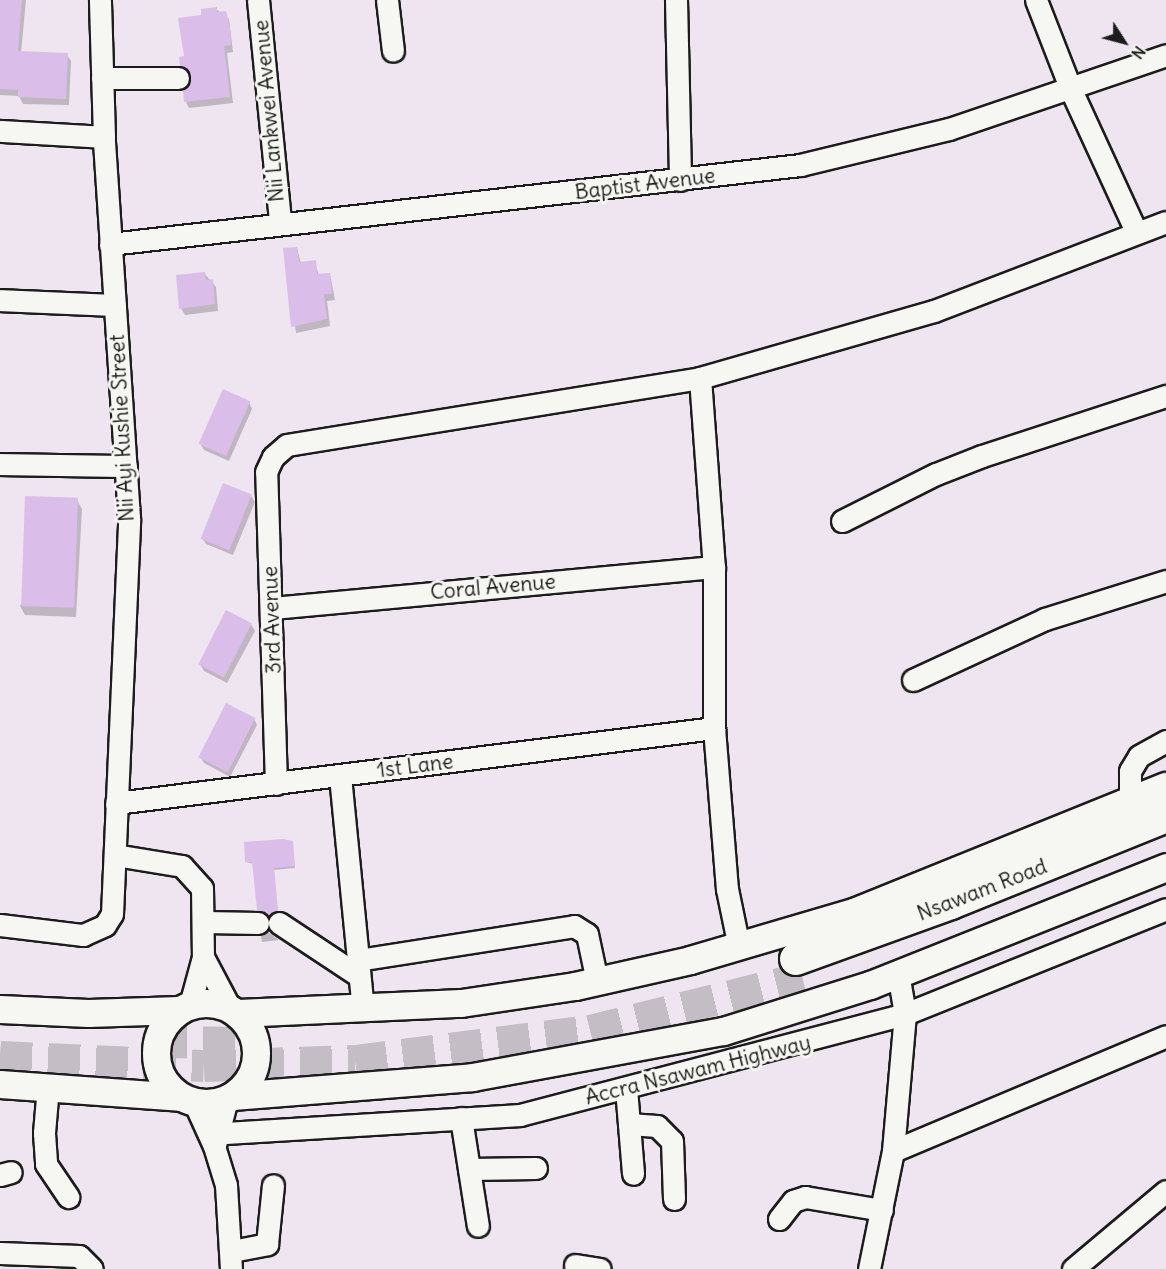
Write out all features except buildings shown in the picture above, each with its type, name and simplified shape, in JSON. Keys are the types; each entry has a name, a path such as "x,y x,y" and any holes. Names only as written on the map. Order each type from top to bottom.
{"highway":[{"name":"Nsawam Road","path":"1166,816 951,903 800,968 1166,840"}],"main road":[{"path":"234,1011 363,1010 461,1004 597,981 739,947 945,878 1166,786"},
{"path":"0,1084 48,1086 187,1100 472,1077 561,1062 723,1030 898,974 1166,867"},
{"path":"0,1009 88,1013 217,1003 234,1011 254,1035 257,1055 252,1075 230,1098"},
{"path":"185,1007 162,1028 156,1061 161,1077 187,1100"}],"street":[{"name":"Nii Ayi Kushie Street","path":"0,925 83,936 96,932 112,914 128,581 126,466 104,137 100,0"},
{"name":"Nii Lankwei Avenue","path":"258,0 280,222"},
{"path":"387,0 393,51"},
{"path":"676,0 680,180"},
{"path":"1036,0 1071,90 1136,231"},
{"name":"Baptist Avenue","path":"110,244 280,222 680,180 800,165 870,149 1071,90 1166,55"},
{"path":"102,78 178,78"},
{"path":"0,131 104,137"},
{"path":"739,947 727,889 714,728 714,567 700,378 934,311 1136,231 1166,222"},
{"path":"0,300 115,305"},
{"name":"3rd Avenue","path":"276,784 266,472 273,457 287,445 700,378"},
{"path":"842,521 936,474 1166,396"},
{"path":"0,464 126,466"},
{"name":"Coral Avenue","path":"272,608 714,567"},
{"path":"913,680 1045,619 1166,581"},
{"name":"1st Lane","path":"116,803 714,728"},
{"path":"1130,801 1130,771 1139,756 1166,741"},
{"path":"340,776 363,1010"},
{"path":"115,855 168,861 189,871 202,888 205,922 203,957 185,1007"},
{"name":"Accra Nsawam Highway","path":"214,1138 520,1115 905,1014 1166,909"},
{"path":"205,922 269,923 359,968 574,926 587,934 597,981"},
{"path":"203,957 234,1011"},
{"path":"869,1269 893,1151 905,1014 898,974"},
{"path":"893,1151 1166,1036"},
{"path":"48,1086 44,1133 46,1164 68,1197"},
{"path":"626,1088 633,1174"},
{"path":"214,1138 230,1098"},
{"path":"187,1100 214,1138 226,1185 232,1260 267,1244 273,1185"},
{"path":"460,1118 478,1226"},
{"path":"629,1124 657,1126 672,1141 674,1199"},
{"path":"469,1169 536,1168"},
{"path":"1073,1269 1166,1191"},
{"path":"779,1219 794,1201 805,1197 882,1210"},
{"path":"0,1253 79,1256 92,1269"},
{"path":"575,1265 600,1269"}],"tunnel":[{"path":"0,1057 204,1066 355,1061 590,1031 803,978"},
{"path":"155,1042 249,1043"}]}
